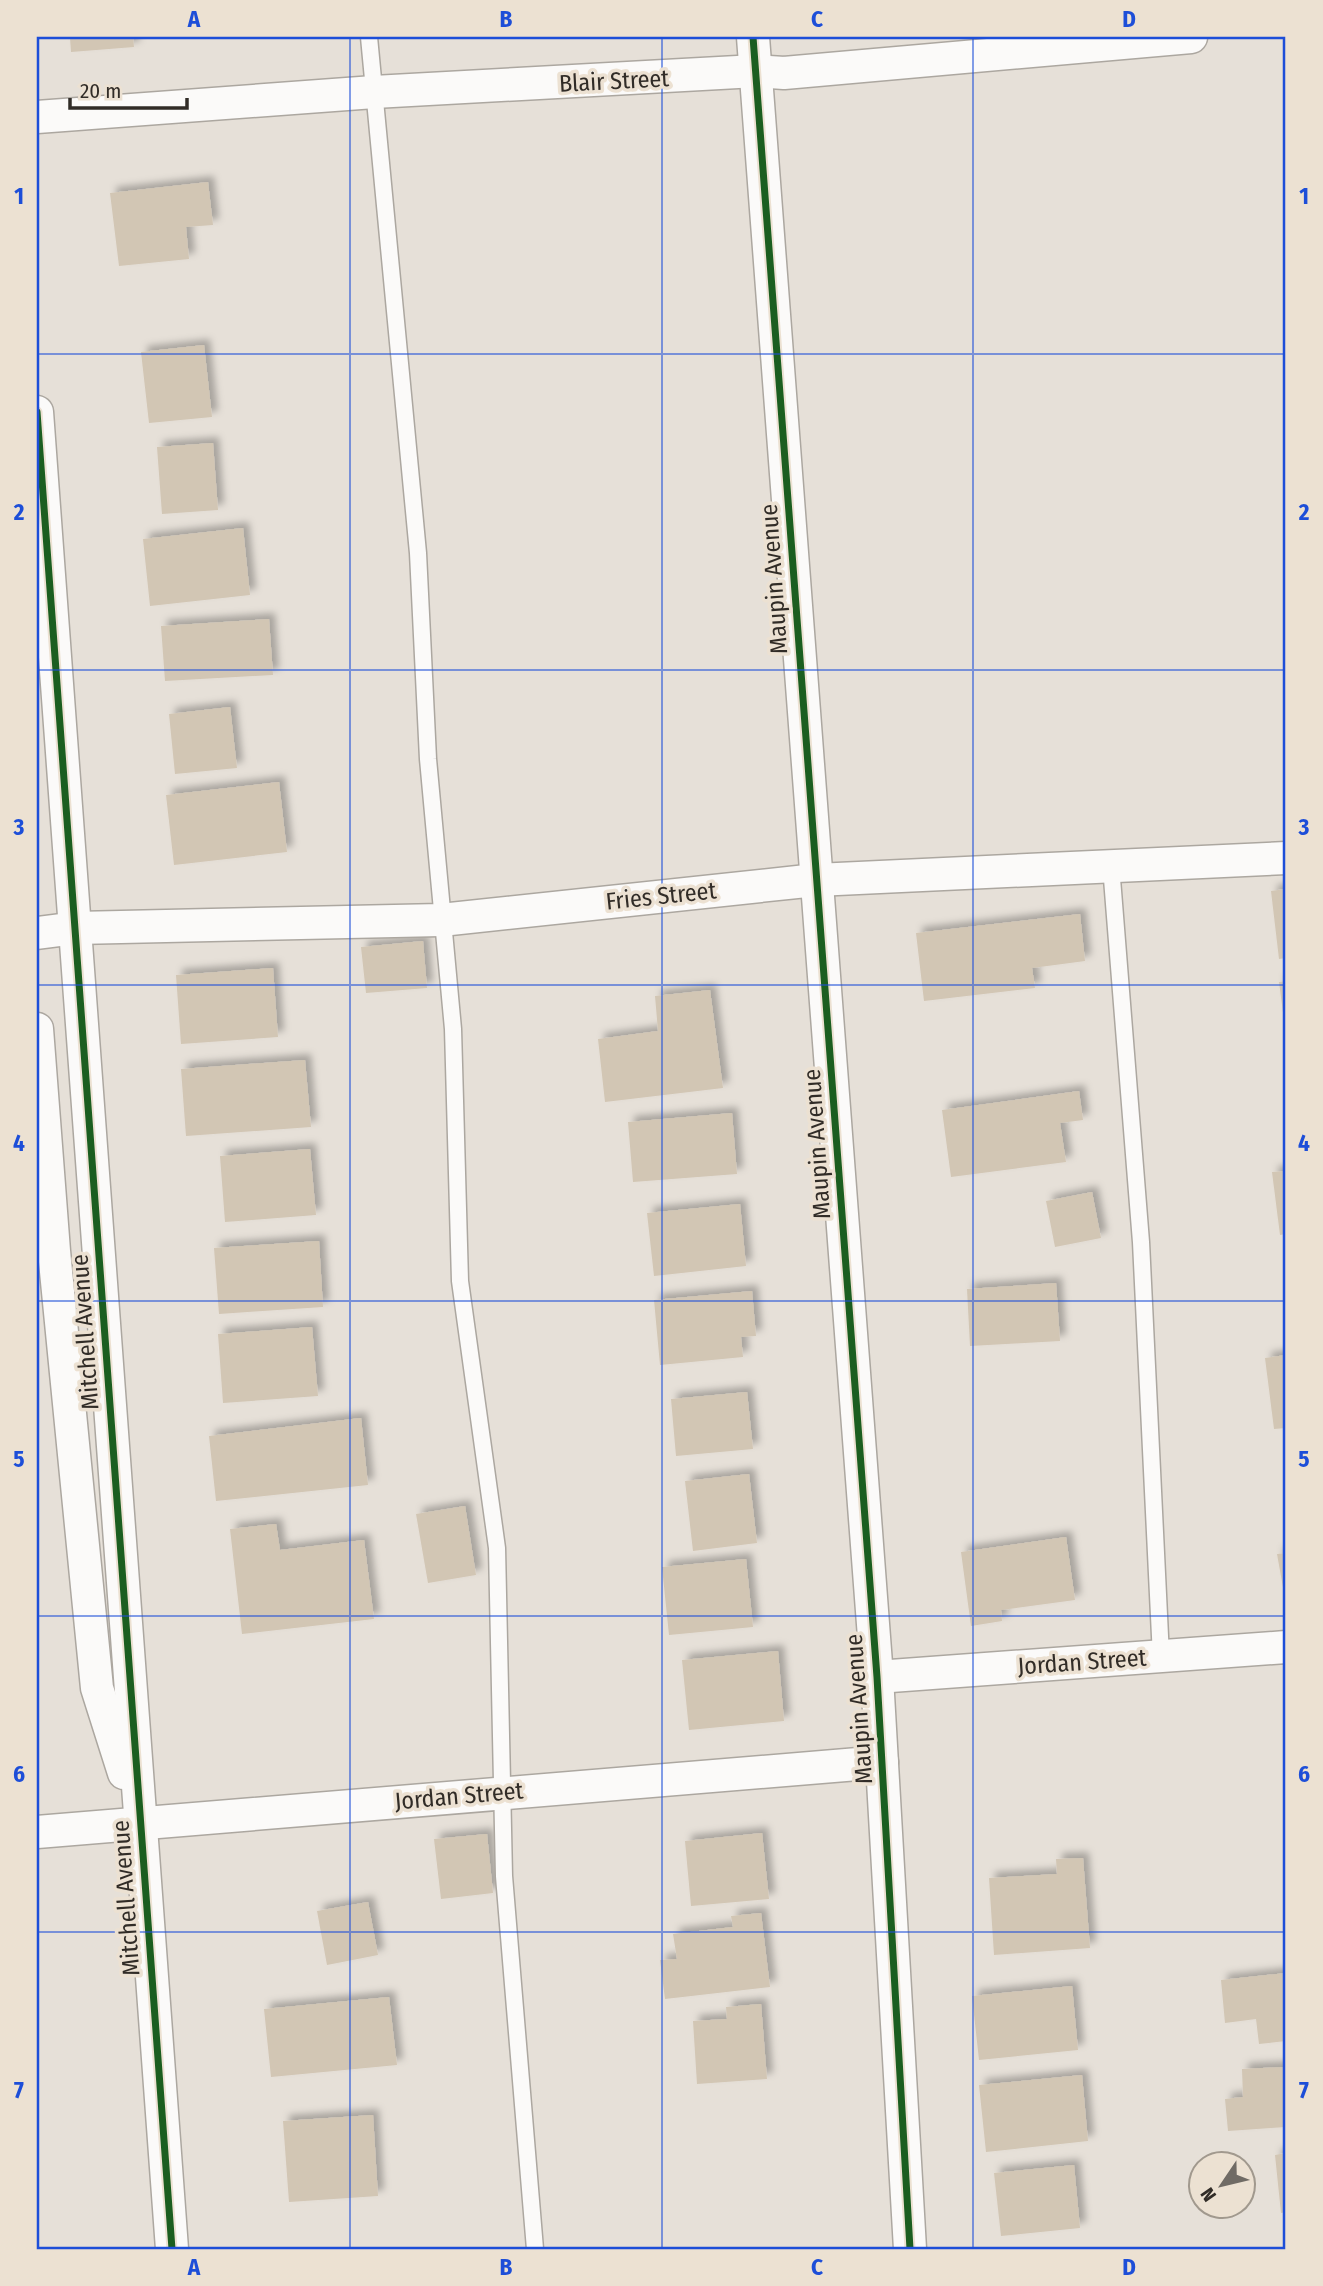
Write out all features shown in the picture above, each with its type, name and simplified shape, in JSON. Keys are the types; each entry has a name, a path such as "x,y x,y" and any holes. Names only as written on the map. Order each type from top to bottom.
{"street":[{"name":"Maupin Avenue","path":"753,37 877,1677 911,2249"},
{"name":"Blair Street","path":"37,117 374,92 756,71 784,73 1191,37"},
{"name":"Mitchell Avenue","path":"37,412 172,2249"},
{"name":"Fries Street","path":"37,933 76,928 441,920 816,880 1286,859"},
{"name":"Mitchell Avenue","path":"37,1030 54,1251 97,1688 140,1825"},
{"name":"Jordan Street","path":"877,1677 1286,1647"},
{"name":"Jordan Street","path":"37,1832 882,1762"}],"lane":[{"path":"369,37 418,553 428,759 453,1029 460,1282 496,1548 504,1875 535,2249"},
{"path":"1111,866 1140,1242 1161,1657"}],"building":[{"path":"70,37 133,37 134,47 71,52"},
{"path":"208,182 213,225 186,227 189,259 119,266 110,193"},
{"path":"204,345 212,417 149,423 141,352"},
{"path":"213,443 218,510 162,514 157,447"},
{"path":"243,528 250,595 150,606 143,539"},
{"path":"269,619 273,675 165,681 161,626"},
{"path":"230,707 237,768 175,774 169,714"},
{"path":"279,782 287,852 174,865 166,795"},
{"path":"1286,889 1286,958 1279,959 1271,891"},
{"path":"1080,914 1085,961 1032,968 1035,988 924,1001 916,933"},
{"path":"423,941 427,988 366,993 361,947"},
{"path":"273,968 278,1037 181,1044 176,975"},
{"path":"1286,981 1286,1028 1285,1028 1279,982"},
{"path":"710,990 723,1088 605,1102 598,1039 658,1031 655,996"},
{"path":"305,1060 311,1127 186,1136 181,1069"},
{"path":"1079,1091 1083,1120 1060,1123 1066,1162 951,1177 942,1110"},
{"path":"732,1113 737,1174 633,1182 628,1122"},
{"path":"310,1149 316,1215 225,1222 220,1156"},
{"path":"1286,1171 1286,1234 1280,1235 1272,1172"},
{"path":"1092,1192 1101,1238 1055,1247 1046,1201"},
{"path":"740,1204 746,1266 654,1276 647,1213"},
{"path":"319,1241 323,1307 219,1314 214,1248"},
{"path":"1056,1283 1060,1341 970,1346 967,1289"},
{"path":"752,1291 756,1336 741,1337 743,1357 660,1365 654,1300"},
{"path":"312,1327 318,1396 223,1403 218,1334"},
{"path":"1286,1355 1286,1428 1274,1429 1265,1358"},
{"path":"747,1392 753,1449 676,1456 671,1399"},
{"path":"361,1418 368,1485 216,1501 209,1436"},
{"path":"749,1474 757,1543 693,1551 685,1481"},
{"path":"465,1506 476,1575 428,1583 416,1514"},
{"path":"276,1524 280,1550 364,1540 374,1619 242,1634 230,1529"},
{"path":"1066,1537 1075,1600 1001,1610 1002,1621 971,1626 961,1552"},
{"path":"1286,1553 1286,1592 1284,1593 1277,1554"},
{"path":"746,1559 753,1627 669,1635 662,1567"},
{"path":"778,1651 784,1721 689,1730 682,1660"},
{"path":"762,1833 769,1899 691,1906 685,1841"},
{"path":"487,1834 493,1893 441,1899 434,1839"},
{"path":"1083,1858 1090,1948 994,1955 989,1878 1057,1874 1056,1859"},
{"path":"368,1902 378,1955 327,1965 317,1911"},
{"path":"761,1913 770,1987 665,1999 660,1960 677,1959 673,1934 733,1927 731,1916"},
{"path":"1286,1973 1286,2041 1259,2044 1256,2019 1225,2023 1221,1980"},
{"path":"1072,1986 1078,2050 979,2060 972,1996"},
{"path":"389,1997 397,2065 271,2077 264,2009"},
{"path":"761,2004 767,2079 697,2084 693,2021 727,2019 726,2007"},
{"path":"1286,2067 1286,2127 1228,2131 1225,2099 1243,2097 1242,2069"},
{"path":"1082,2075 1088,2141 986,2152 979,2085"},
{"path":"373,2115 378,2196 289,2202 283,2121"},
{"path":"1286,2153 1286,2212 1281,2213 1275,2155"},
{"path":"1074,2165 1080,2228 1001,2236 994,2173"}],"cycle path":[{"path":"753,37 877,1677 910,2249"},
{"path":"37,412 172,2249"}]}
